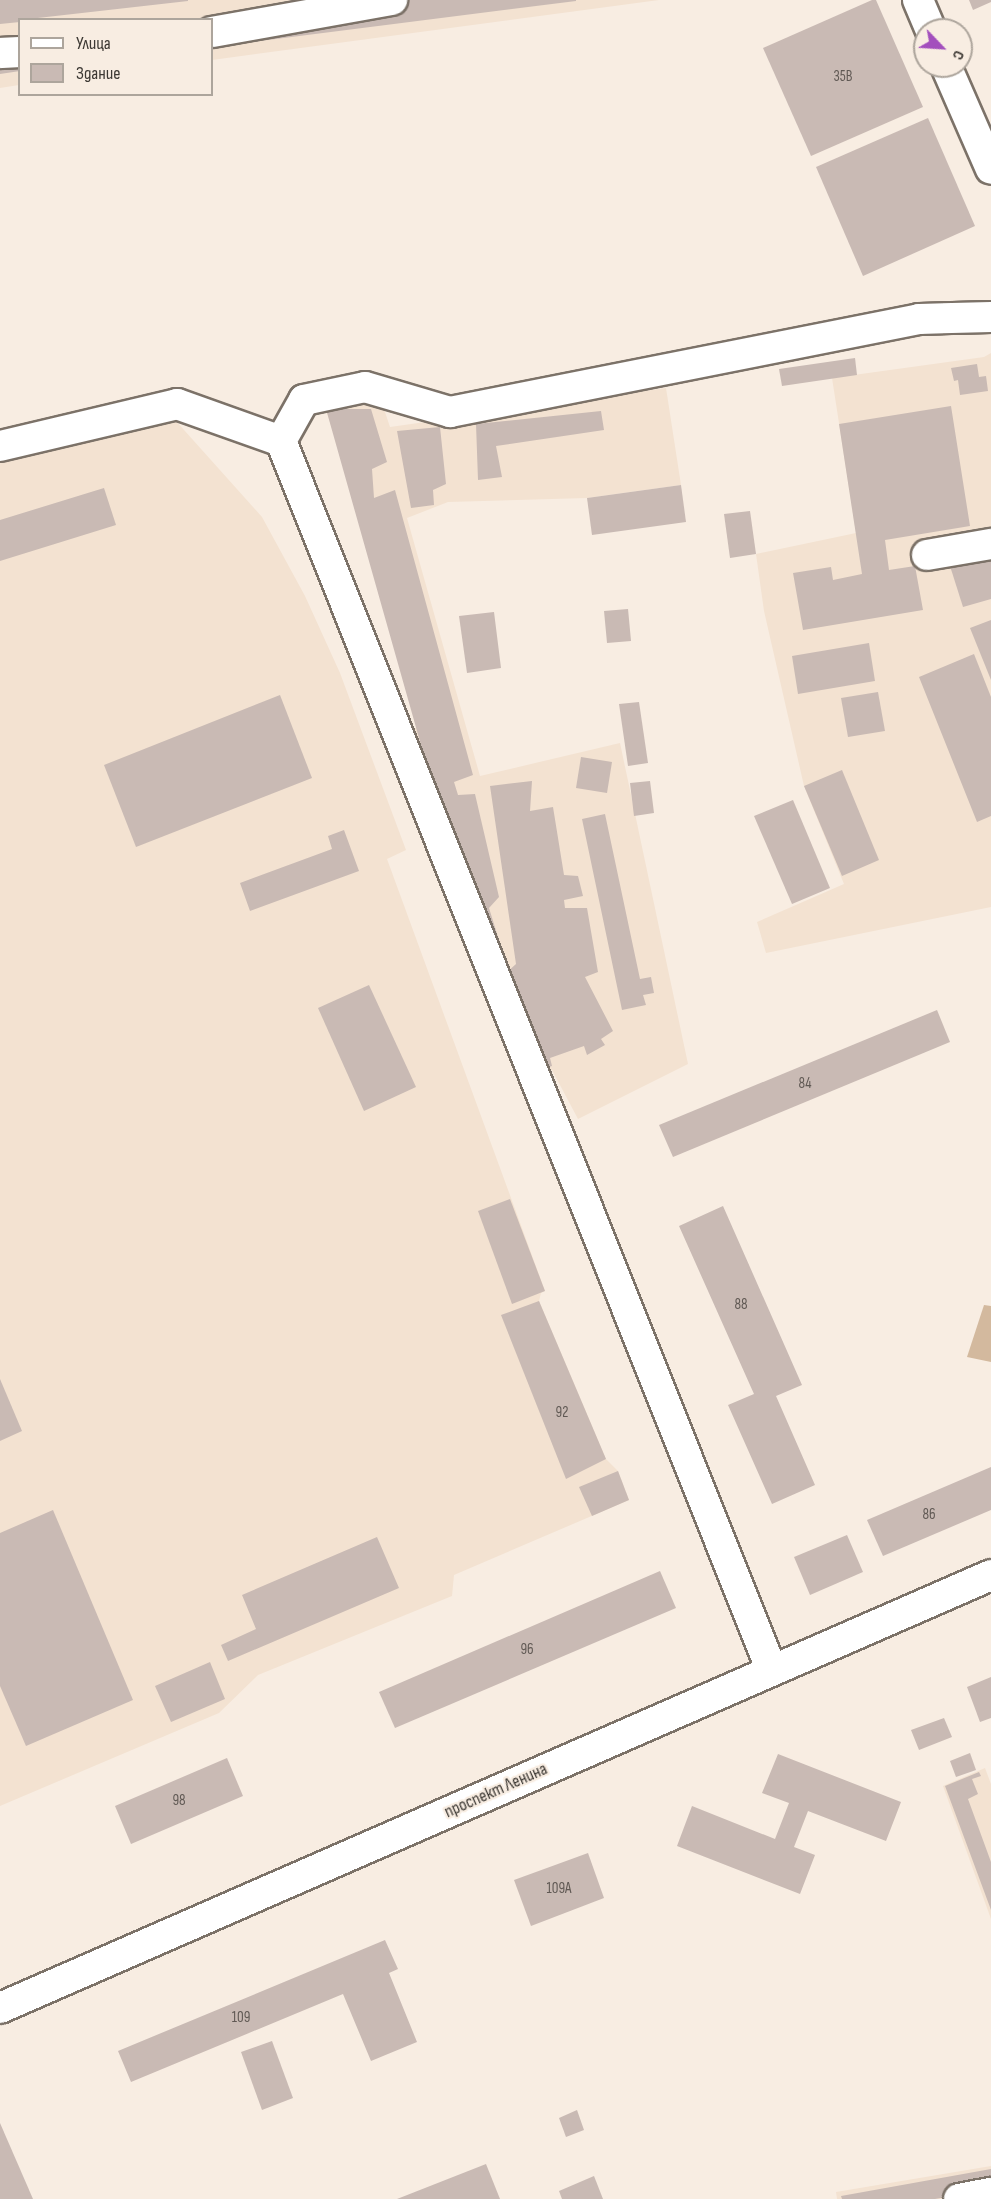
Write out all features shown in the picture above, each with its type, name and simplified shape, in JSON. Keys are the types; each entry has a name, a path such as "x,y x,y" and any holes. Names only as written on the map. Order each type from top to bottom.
{"street":[{"path":"213,32 392,0"},
{"path":"918,0 926,18"},
{"path":"0,53 18,51"},
{"path":"951,78 991,169"},
{"path":"281,441 304,400 365,387 450,412 919,319 991,316"},
{"path":"0,446 177,404 281,441 771,1671"},
{"path":"927,555 991,544"},
{"name":"проспект Ленина","path":"0,2008 991,1575"},
{"path":"958,2199 991,2193"}],"shaded area":[{"path":"0,0 659,0 213,60 213,18 18,18 18,85 0,88"},
{"path":"991,353 991,907 766,953 757,922 844,884 804,786 764,611 756,554 856,533 832,378 984,357"},
{"path":"666,388 681,485 587,498 448,502 407,518 480,776 620,743 688,1064 578,1119 552,1070 527,1076 465,906 414,729 433,715 366,533 327,413 381,400 390,427"},
{"path":"176,421 262,517 305,596 340,673 406,850 387,859 545,1291 541,1293 539,1301 606,1459 618,1471 629,1500 454,1575 452,1596 258,1675 219,1713 0,1806 0,463"},
{"path":"984,1305 991,1306 991,1362 967,1357"},
{"path":"985,1768 991,1784 991,1919 943,1786"},
{"path":"991,2166 991,2199 837,2199 836,2192"}],"building":[{"path":"0,0 188,0 38,18 18,18 18,22 0,24"},
{"path":"362,0 576,0 213,47 213,21"},
{"path":"876,0 923,107 811,156 763,48"},
{"path":"969,0 991,0 991,2 973,10"},
{"path":"18,47 18,71 0,74 0,49"},
{"path":"928,118 975,226 863,276 816,167"},
{"path":"855,358 857,375 782,386 779,369"},
{"path":"977,364 979,377 986,376 988,391 960,395 958,380 954,381 951,368"},
{"path":"951,406 970,526 885,540 889,570 915,566 923,610 803,630 793,573 831,567 833,580 862,574 839,424"},
{"path":"326,409 371,409 387,462 372,469 374,498 395,490 473,775 454,782 458,795 475,794 499,897 489,908 503,953 482,961"},
{"path":"601,411 604,430 496,446 502,477 478,480 476,424"},
{"path":"440,427 446,484 433,490 434,505 411,508 397,431"},
{"path":"681,485 686,522 592,535 587,498"},
{"path":"104,488 116,525 0,561 0,520"},
{"path":"750,511 756,554 730,558 724,514"},
{"path":"991,554 991,599 963,607 950,566"},
{"path":"628,609 631,641 607,643 604,611"},
{"path":"494,612 501,668 467,673 459,616"},
{"path":"991,620 991,680 970,628"},
{"path":"869,643 875,681 798,694 792,656"},
{"path":"974,654 991,697 991,816 977,822 919,677"},
{"path":"878,692 885,731 848,737 841,698"},
{"path":"280,695 312,778 136,847 104,765"},
{"path":"639,702 648,763 628,766 619,704"},
{"path":"581,757 612,762 607,793 576,788"},
{"path":"842,770 879,860 842,876 804,786"},
{"path":"532,781 530,811 553,807 564,875 578,876 583,896 564,900 565,908 587,908 598,972 585,977 613,1031 601,1039 605,1045 587,1055 584,1046 550,1058 552,1066 534,1071 506,973 516,964 490,786"},
{"path":"650,781 654,813 634,816 630,783"},
{"path":"793,800 830,888 792,904 754,816"},
{"path":"605,814 640,979 651,977 654,993 643,995 646,1005 622,1010 582,819"},
{"path":"344,830 359,871 250,911 240,883 332,849 328,836"},
{"path":"369,985 416,1087 364,1111 318,1008"},
{"path":"937,1010 950,1042 673,1157 659,1125"},
{"path":"510,1199 545,1291 512,1304 478,1211"},
{"path":"723,1206 802,1385 776,1396 815,1485 772,1504 728,1405 754,1394 679,1226"},
{"path":"539,1301 606,1459 566,1479 501,1315"},
{"path":"0,1379 22,1431 0,1441"},
{"path":"991,1467 991,1510 883,1556 867,1520"},
{"path":"618,1471 629,1500 592,1516 579,1487"},
{"path":"53,1510 133,1700 26,1746 0,1686 0,1533"},
{"path":"847,1535 863,1572 810,1595 794,1557"},
{"path":"377,1537 399,1588 228,1661 221,1645 256,1629 242,1595"},
{"path":"660,1571 676,1608 395,1728 379,1692"},
{"path":"210,1662 225,1699 171,1722 155,1686"},
{"path":"991,1677 991,1718 980,1722 967,1687"},
{"path":"944,1718 952,1737 919,1750 911,1730"},
{"path":"970,1753 976,1770 956,1777 950,1761"},
{"path":"778,1754 901,1802 886,1841 808,1811 794,1847 815,1855 800,1894 677,1846 692,1806 775,1839 789,1803 762,1793"},
{"path":"227,1758 243,1796 131,1844 115,1806"},
{"path":"979,1772 981,1776 972,1779 978,1794 968,1799 991,1862 991,1910 945,1786"},
{"path":"588,1853 604,1898 531,1926 514,1880"},
{"path":"385,1940 398,1969 389,1973 417,2042 371,2061 343,1994 131,2082 118,2051"},
{"path":"272,2041 293,2098 262,2110 241,2052"},
{"path":"577,2110 584,2130 566,2137 559,2118"},
{"path":"0,2123 33,2199 0,2199"},
{"path":"486,2164 500,2199 397,2199"},
{"path":"991,2169 991,2189 935,2199 842,2199 841,2196"},
{"path":"594,2176 603,2199 562,2199 559,2191"}]}
